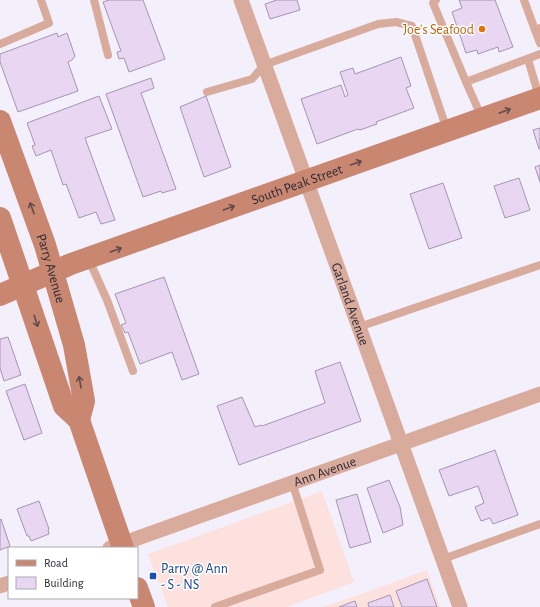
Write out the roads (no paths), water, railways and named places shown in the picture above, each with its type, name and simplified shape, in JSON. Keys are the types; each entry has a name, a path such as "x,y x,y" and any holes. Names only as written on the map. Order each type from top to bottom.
{"main road":[{"name":"South Peak Street","path":"0,295 53,272 306,180 540,98"},
{"name":"Parry Avenue","path":"0,122 53,272 74,345 84,401 79,420"},
{"path":"0,218 5,251 24,284 64,406 79,420 118,547"},
{"path":"138,591 144,607"}],"street":[{"name":"Garland Avenue","path":"241,0 460,607"},
{"name":"Ann Avenue","path":"118,547 292,482 540,394"}],"lane":[{"path":"0,44 49,23 41,0"},
{"path":"94,0 108,55"},
{"path":"436,0 433,3 482,119"},
{"path":"524,0 537,29 540,43"},
{"path":"207,92 252,79 264,65 378,24 396,22 412,26 447,131"},
{"path":"466,82 540,54"},
{"path":"528,59 540,98"},
{"path":"89,260 107,300 133,371"},
{"path":"359,327 540,266"},
{"path":"215,607 320,570 292,482"},
{"path":"443,559 540,524"}],"place":[{"name":"Joe's Seafood","path":"482,29"},
{"name":"Parry @ Ann - S - NS","path":"153,576"}]}
